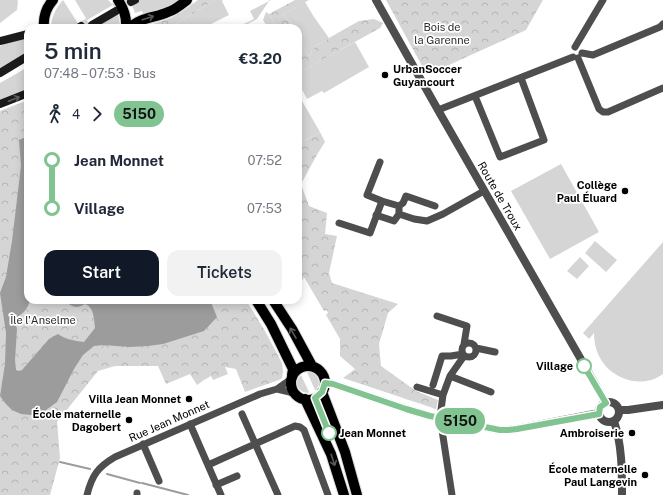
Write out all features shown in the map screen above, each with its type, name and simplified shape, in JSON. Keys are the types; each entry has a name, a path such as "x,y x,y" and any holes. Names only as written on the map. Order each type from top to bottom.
{"main road":[{"path":"134,24 146,18 169,12 188,0"},
{"path":"44,23 50,2"},
{"path":"91,23 116,6 122,6 127,24"},
{"path":"0,41 24,35"},
{"path":"0,73 24,58"},
{"path":"0,77 24,63"},
{"path":"0,104 24,95"},
{"path":"258,304 271,324 293,369 292,389 294,393 305,400 310,400 315,398 323,388"},
{"path":"276,304 292,329 312,366"},
{"path":"292,377 300,367 308,366 317,368 324,377 323,388 345,452 357,495"},
{"path":"305,400 330,454 344,495"}],"street":[{"name":"Route de Troux","path":"376,0 606,403"},
{"path":"603,0 575,47 580,48 578,56 599,109 603,112 608,112 663,88"},
{"path":"438,110 578,56 593,55 660,27 663,24"},
{"path":"475,96 500,157 544,140 521,78"},
{"path":"380,162 367,195 399,206"},
{"path":"399,214 414,219 427,221 443,214 484,191"},
{"path":"376,215 394,221 399,214 399,206 403,203 406,196 435,206"},
{"path":"339,223 370,233 382,201"},
{"path":"437,316 467,326 462,349 463,355 450,376 443,395 440,418 452,495"},
{"path":"433,385 442,356 463,355 470,357 476,352 476,348 473,343 470,342 464,344"},
{"path":"476,348 495,352"},
{"path":"450,376 491,392"},
{"name":"Rue Jean Monnet","path":"87,495 90,484 98,469 106,462 143,444 260,394 277,389 292,377"},
{"path":"323,388 333,384 430,416 492,429 508,430 599,414"},
{"path":"416,387 443,395"},
{"path":"277,389 294,393"},
{"path":"608,402 614,403 619,410 618,415 610,422 604,420 599,414 600,407 608,402"},
{"path":"619,410 663,405"},
{"path":"242,414 278,495"},
{"path":"614,420 617,430 621,460 622,495"},
{"path":"190,424 221,495"},
{"path":"208,465 295,426 300,427 304,430 328,495"},
{"path":"143,444 159,481"},
{"path":"216,485 237,476"}],"green space":[{"path":"0,0 18,1 17,10 0,23"},
{"path":"63,0 78,24 52,24 54,13"},
{"path":"75,0 108,0 113,5 87,20"},
{"path":"140,0 184,0 164,11 144,16 142,11 135,13 132,5"},
{"path":"198,0 215,0 176,24 153,24 171,18"},
{"path":"215,0 223,0 222,1 229,15 211,24 176,24"},
{"path":"295,0 309,0 282,15 291,22 290,24 275,24 269,14"},
{"name":"Bois de la Garenne","path":"386,0 543,0 526,30 427,75"},
{"path":"269,1 257,19 248,24 244,24 254,19 250,11"},
{"path":"305,2 329,38 315,46 309,56 302,46 302,24 290,24 291,22 282,15"},
{"path":"266,12 269,14 275,24 266,24 263,20"},
{"path":"118,13 120,24 100,24"},
{"path":"374,19 383,23 380,28 302,71 302,46 309,56 315,46 359,21"},
{"path":"24,39 24,55 0,70 0,46"},
{"path":"355,42 369,67 324,93 322,91 307,99 302,90 302,71"},
{"path":"24,69 24,92 0,101 0,83"},
{"path":"302,101 320,132 302,142"},
{"name":"Île l'Anselme","path":"24,102 24,304 248,304 282,363 282,378 245,392 236,369 225,367 228,374 213,380 211,376 197,385 190,374 166,384 158,366 115,366 98,371 57,422 60,458 50,495 0,495 0,111"},
{"path":"320,132 325,142 302,182 302,142"},
{"path":"561,164 599,232 550,259 511,191"},
{"path":"302,187 309,206 327,213 325,234 337,236 329,273 332,283 398,304 388,313 379,344 381,366 416,391 438,400 436,409 343,378 355,369 340,356 340,339 326,315 328,313 327,310 324,311 304,277 302,281"},
{"path":"595,241 617,260 606,272 585,253"},
{"path":"663,242 663,374 654,379 645,381 626,379 618,376 603,363 596,349 594,333 589,339 583,333"},
{"path":"580,257 589,266 577,279 567,271"},
{"path":"308,371 318,378 319,384 316,390 307,372"},
{"path":"301,375 309,392 308,393 302,391 298,387 297,381"}],"shaded area":[{"path":"24,138 24,304 29,304 24,312 16,318 15,322 17,329 15,360 16,370 22,370 49,339 58,334 70,340 84,342 95,328 92,311 85,304 212,304 217,317 204,331 163,344 130,347 103,345 94,346 83,355 57,402 42,413 31,415 21,414 12,410 0,396 5,364 6,333 0,293 6,277 12,241 21,166 19,140"},
{"path":"69,304 85,304 79,307"}],"waterway":[{"path":"60,462 90,469"},
{"path":"107,474 140,483"},
{"path":"142,483 188,495"}],"tunnel":[{"path":"114,7 127,0"},
{"path":"85,24 90,21"}],"bus line":[{"name":"5150","path":"329,433 315,398 322,392 325,383 333,384 430,416 500,430 517,429 599,414 600,407 606,403 584,366"}],"place":[{"name":"UrbanSoccer Guyancourt","path":"385,75"},
{"name":"Collège Paul Éluard","path":"625,191"},
{"name":"Village","path":"584,366"},
{"name":"Villa Jean Monnet","path":"189,399"},
{"name":"École maternelle Dagobert","path":"129,420"},
{"name":"Jean Monnet","path":"329,433"},
{"name":"Ambroiserie","path":"632,433"},
{"name":"École maternelle Paul Langevin","path":"645,475"}]}
